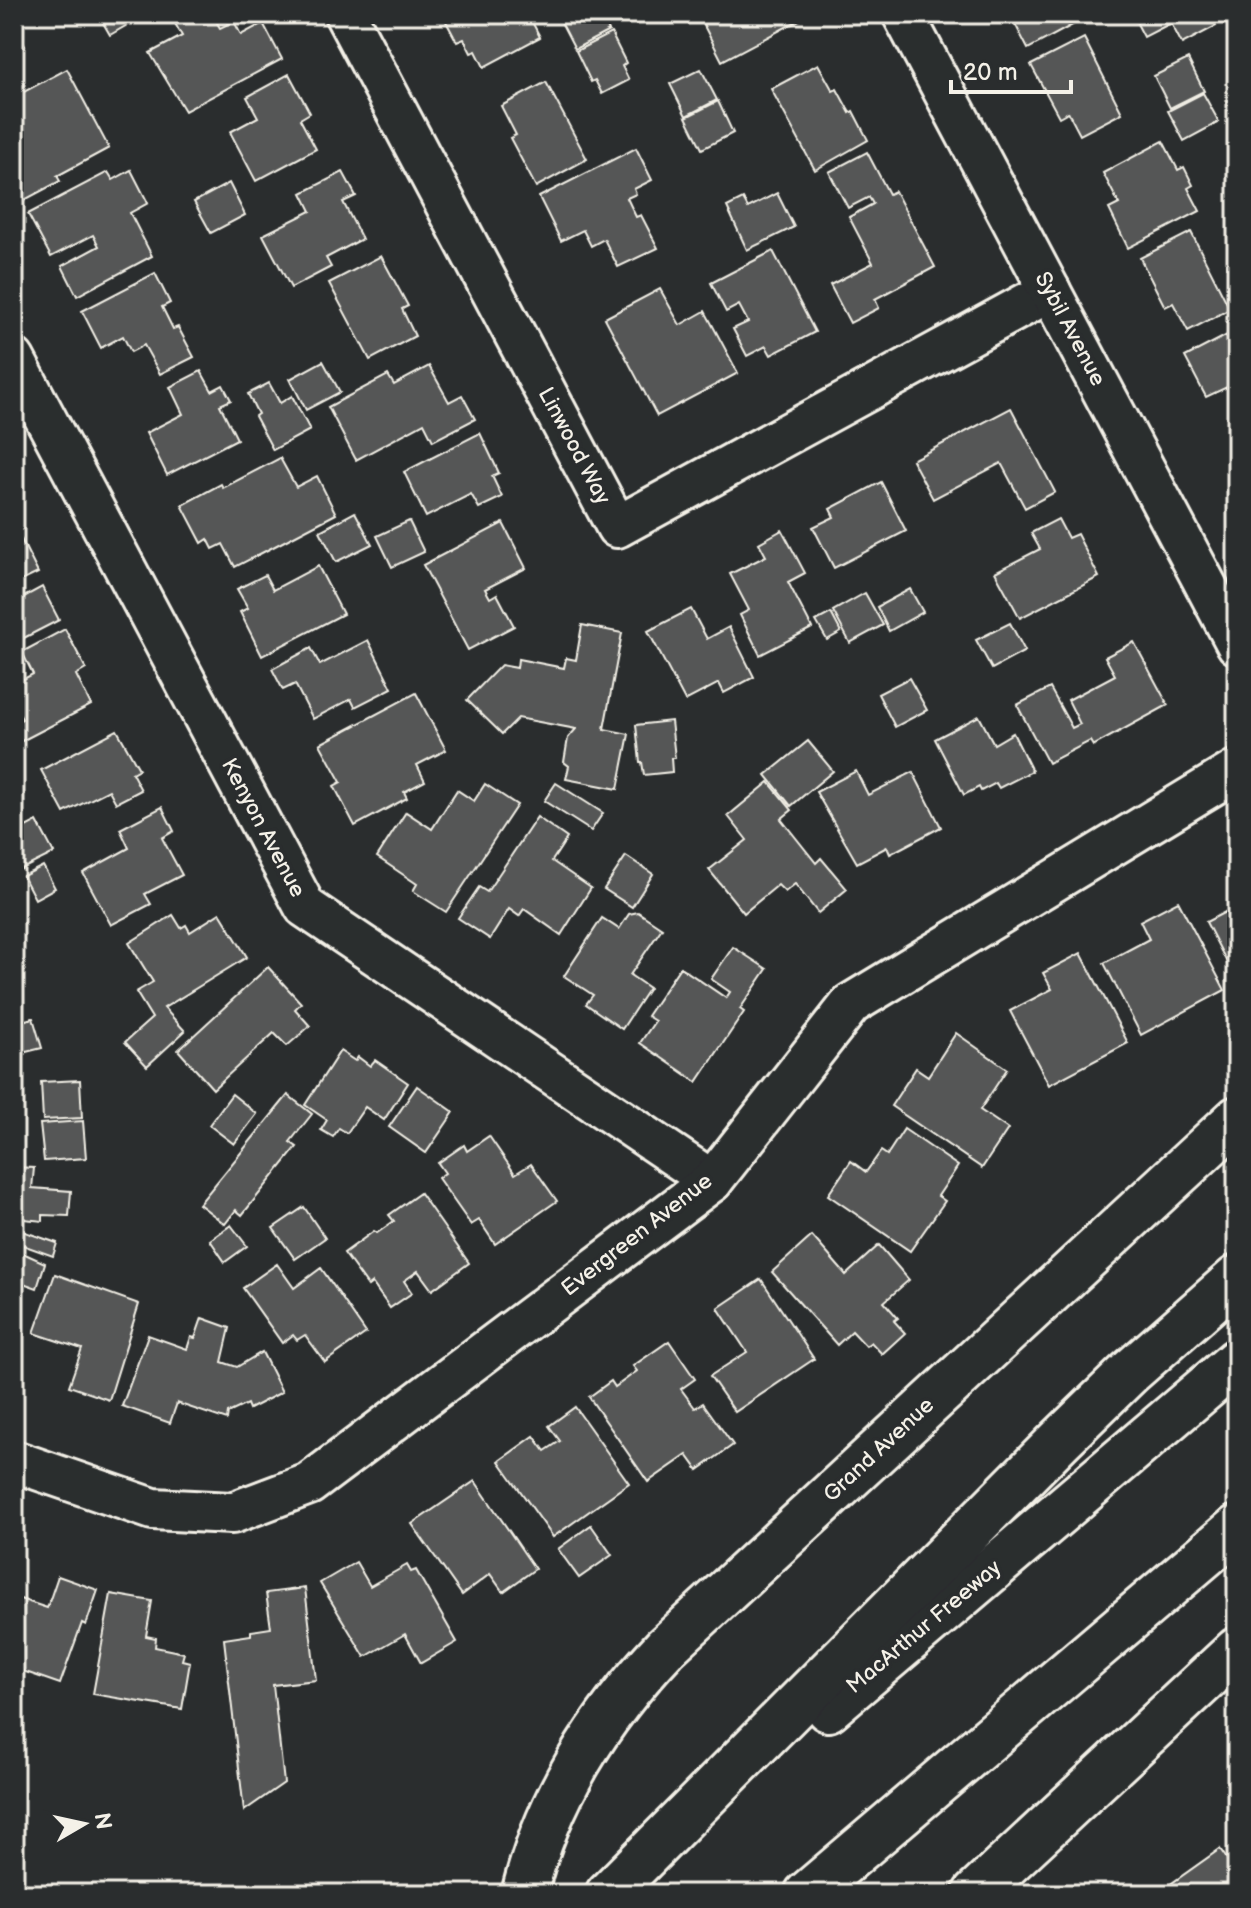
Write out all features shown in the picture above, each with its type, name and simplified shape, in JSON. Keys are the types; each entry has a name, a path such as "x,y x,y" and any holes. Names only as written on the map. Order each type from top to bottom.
{"main road":[{"name":"Grand Avenue","path":"524,1894 553,1807 576,1763 631,1683 665,1648 1237,1119"},
{"path":"610,1894 1059,1441 1129,1373 1237,1278"},
{"name":"MacArthur Freeway","path":"610,1894 1237,1361"},
{"path":"807,1894 1237,1528"},
{"path":"975,1894 1237,1650"}],"street":[{"name":"Linwood Way","path":"345,14 617,527 1050,291"},
{"name":"Sybil Avenue","path":"903,14 1237,644"},
{"name":"Kenyon Avenue","path":"14,359 305,907 712,1181"},
{"name":"Evergreen Avenue","path":"14,1461 153,1509 232,1513 309,1484 712,1181 851,1004 1237,770"}],"building":[{"path":"98,14 140,14 141,17 110,35"},
{"path":"212,14 220,28 234,21 241,35 263,23 282,59 185,111 150,53 182,36 171,16"},
{"path":"442,14 528,14 540,37 484,67 476,51 471,53 464,39 457,42"},
{"path":"552,14 600,14 609,31 575,49 560,20 556,22"},
{"path":"698,14 801,14 803,18 722,61"},
{"path":"1010,14 1093,14 1028,49"},
{"path":"1132,14 1166,14 1171,23 1144,37"},
{"path":"1166,14 1190,14 1171,23"},
{"path":"1190,14 1210,14 1216,26 1182,44 1171,23"},
{"path":"1225,14 1237,14 1237,37"},
{"path":"14,26 25,46 14,51"},
{"path":"611,33 626,63 622,66 629,80 602,94 595,80 591,82 576,51"},
{"path":"1084,38 1122,113 1080,135 1068,112 1059,117 1031,65"},
{"path":"1188,59 1204,91 1170,108 1154,76"},
{"path":"818,64 833,91 837,89 850,113 853,111 868,140 815,170 771,89"},
{"path":"67,69 109,148 57,176 60,181 19,203 14,193 14,97"},
{"path":"701,69 717,100 686,116 670,84"},
{"path":"289,74 310,113 300,119 316,149 256,181 230,132 258,117 247,97"},
{"path":"546,82 587,159 536,187 510,138 516,135 501,106"},
{"path":"1203,93 1219,122 1184,141 1168,111"},
{"path":"718,101 733,133 702,149 686,117"},
{"path":"1163,141 1178,170 1184,167 1193,185 1188,188 1200,211 1128,248 1109,209 1119,204 1103,173"},
{"path":"636,148 652,180 634,189 636,194 627,198 636,217 641,215 658,248 618,267 604,239 591,246 583,230 561,241 539,197"},
{"path":"867,152 889,194 895,191 935,267 875,299 879,308 850,323 830,285 873,263 849,217 873,204 869,197 848,208 829,172"},
{"path":"131,170 148,203 130,213 152,256 77,296 62,266 99,246 93,235 51,257 28,214 108,172 113,180"},
{"path":"343,172 356,196 343,202 362,239 326,258 331,267 291,288 263,235 311,211 302,193"},
{"path":"229,183 245,215 211,233 194,202"},
{"path":"777,193 794,227 747,250 727,207 743,199 748,208"},
{"path":"1191,232 1230,309 1188,331 1173,303 1165,307 1140,258"},
{"path":"773,251 815,332 771,355 766,346 747,356 733,329 748,322 739,305 726,312 711,283"},
{"path":"381,256 408,306 402,309 415,336 370,360 329,283"},
{"path":"155,273 170,303 162,307 173,329 178,327 194,357 160,374 144,345 131,352 123,336 101,348 82,311"},
{"path":"660,289 680,325 705,311 738,373 657,416 605,318"},
{"path":"1237,330 1237,401 1235,403 1227,387 1206,397 1185,357"},
{"path":"323,361 340,392 306,410 290,379"},
{"path":"429,366 449,402 462,395 475,419 433,441 424,423 356,460 328,407 388,375 394,385"},
{"path":"201,371 212,391 223,385 231,400 220,405 237,439 167,475 146,433 183,414 170,387"},
{"path":"269,383 280,403 292,396 310,430 273,450 255,416 258,414 248,394"},
{"path":"1011,408 1055,492 1025,508 1001,463 933,499 912,460"},
{"path":"480,433 499,473 492,476 502,497 479,508 471,494 426,517 404,472"},
{"path":"280,458 296,487 317,476 336,514 235,567 223,544 213,549 208,539 202,543 182,505 221,484 223,488"},
{"path":"881,482 906,531 834,568 813,527 834,517 830,509"},
{"path":"355,512 372,544 336,562 320,531"},
{"path":"1058,519 1068,538 1077,534 1099,577 1020,618 995,572 1040,549 1031,533"},
{"path":"409,521 424,552 392,567 377,536"},
{"path":"503,523 526,568 485,589 490,598 497,594 514,626 468,650 423,565"},
{"path":"782,530 805,573 788,582 812,628 760,655 740,615 749,610 730,574 766,556 759,543"},
{"path":"17,531 38,573 15,584 22,598 42,587 59,620 14,643 14,532"},
{"path":"318,566 343,614 262,656 240,612 248,608 237,589 265,575 273,590"},
{"path":"910,589 923,612 889,631 877,607"},
{"path":"865,593 883,625 850,643 833,611"},
{"path":"691,609 707,639 729,627 754,677 724,693 719,683 685,701 648,631"},
{"path":"831,613 841,632 827,640 816,621"},
{"path":"1010,623 1025,651 992,669 976,640"},
{"path":"582,625 622,633 604,729 629,734 618,789 566,779 569,766 564,762 568,738 576,729 518,718 502,734 467,700 501,665 517,668 518,659 564,668 566,658 576,660"},
{"path":"65,629 86,669 76,675 91,705 14,745 14,724 22,719 14,705 14,684 33,674 22,652"},
{"path":"368,640 392,688 355,707 351,699 313,719 295,684 283,690 272,669 311,648 320,665"},
{"path":"1134,642 1168,705 1093,746 1090,741 1048,763 1017,705 1050,688 1072,728 1080,724 1068,700 1115,675 1105,657"},
{"path":"909,678 927,710 895,727 878,694"},
{"path":"416,693 446,750 417,765 425,781 404,792 407,798 355,826 334,786 341,782 320,744"},
{"path":"979,716 994,744 1013,733 1032,771 999,788 996,783 964,795 935,739"},
{"path":"671,721 675,758 671,758 672,772 644,775 636,725"},
{"path":"117,730 139,769 132,773 141,790 116,803 109,790 64,813 41,770"},
{"path":"808,741 833,771 791,806 766,775"},
{"path":"856,771 868,795 913,772 941,827 890,854 887,847 857,863 816,792"},
{"path":"769,782 792,810 781,819 816,863 821,858 847,889 818,913 795,884 785,892 778,885 744,913 709,870 747,840 728,816"},
{"path":"556,783 603,813 591,831 544,801"},
{"path":"485,784 517,805 446,912 413,891 417,884 377,857 406,812 432,829 457,790 474,801"},
{"path":"162,807 174,831 162,838 182,875 145,894 151,904 111,925 83,873 129,848 120,829"},
{"path":"537,817 567,838 552,861 591,888 561,935 524,909 519,916 509,909 490,939 458,918 479,887 487,892"},
{"path":"37,821 54,853 20,870 14,857 14,833"},
{"path":"626,856 653,874 632,907 604,889"},
{"path":"43,866 55,888 35,899 23,876"},
{"path":"1237,897 1237,974 1234,976 1206,922 1233,908 1230,901"},
{"path":"1178,901 1225,990 1141,1035 1104,963 1149,939 1140,921"},
{"path":"638,912 662,928 630,975 649,988 622,1029 586,1004 593,995 564,976 602,918 619,929 629,914"},
{"path":"220,913 247,957 164,1008 185,1031 147,1066 125,1042 152,1018 136,992 153,982 129,943 173,915 181,928 186,925 190,932"},
{"path":"733,947 767,969 740,1009 744,1012 697,1082 640,1043 655,1021 647,1016 680,967 726,998 730,992 711,979"},
{"path":"1081,953 1128,1043 1049,1085 1010,1011 1052,989 1043,973"},
{"path":"268,967 301,1003 295,1009 310,1026 287,1046 274,1033 213,1089 178,1050"},
{"path":"33,1018 42,1048 14,1055 14,1023"},
{"path":"956,1033 1007,1069 980,1110 1008,1129 982,1168 891,1106 916,1068 928,1076"},
{"path":"340,1051 355,1061 358,1057 370,1066 375,1060 408,1083 384,1120 365,1107 347,1133 339,1128 333,1137 321,1130 327,1120 305,1105"},
{"path":"80,1080 82,1118 43,1120 41,1082"},
{"path":"417,1086 454,1112 426,1153 389,1127"},
{"path":"232,1094 257,1114 234,1144 209,1125"},
{"path":"288,1095 312,1114 290,1142 297,1147 242,1215 236,1210 225,1224 199,1204"},
{"path":"83,1121 86,1158 44,1161 40,1124"},
{"path":"904,1129 958,1166 938,1196 945,1201 910,1251 828,1195 851,1161 866,1172 881,1151 887,1155"},
{"path":"489,1136 515,1174 531,1164 557,1201 495,1244 479,1220 471,1225 438,1178 445,1173 438,1163 464,1145 467,1151"},
{"path":"14,1167 34,1168 32,1188 71,1191 69,1216 43,1215 43,1221 14,1218"},
{"path":"420,1193 469,1263 432,1290 418,1271 404,1281 412,1293 390,1308 372,1283 368,1286 344,1253 394,1221 389,1215"},
{"path":"304,1207 325,1238 295,1259 273,1228"},
{"path":"231,1225 247,1246 225,1262 210,1240"},
{"path":"19,1230 57,1243 53,1256 14,1242"},
{"path":"812,1236 846,1275 879,1245 909,1280 884,1302 898,1318 894,1321 905,1333 882,1354 871,1342 866,1346 852,1331 837,1345 772,1272"},
{"path":"14,1249 45,1263 37,1288 15,1280 14,1283"},
{"path":"277,1264 294,1288 321,1268 366,1333 325,1362 305,1335 297,1340 293,1335 282,1343 243,1288"},
{"path":"55,1274 139,1304 109,1400 69,1386 82,1349 34,1333"},
{"path":"761,1279 814,1359 735,1412 710,1376 747,1352 718,1308"},
{"path":"202,1318 230,1328 222,1362 237,1367 262,1352 282,1392 249,1409 247,1404 228,1413 227,1420 177,1403 170,1423 122,1406 148,1335 187,1349 191,1337 195,1338"},
{"path":"669,1341 695,1379 681,1389 695,1408 703,1403 733,1445 698,1470 687,1455 648,1482 589,1397 611,1381 615,1387 637,1371 633,1366"},
{"path":"575,1407 629,1483 553,1537 499,1461 534,1436 545,1451 560,1441 549,1426"},
{"path":"475,1481 535,1569 503,1592 490,1574 462,1595 412,1524"},
{"path":"591,1525 612,1555 579,1578 558,1549"},
{"path":"356,1562 370,1586 407,1565 411,1572 416,1570 457,1642 421,1663 405,1634 365,1657 320,1583"},
{"path":"58,1576 98,1590 86,1625 82,1623 60,1684 14,1668 14,1597 47,1608"},
{"path":"305,1588 316,1680 273,1685 284,1783 244,1811 224,1639 271,1628 266,1593"},
{"path":"111,1594 152,1601 146,1636 156,1638 155,1647 184,1653 182,1660 190,1662 182,1709 93,1694"},
{"path":"1220,1849 1237,1873 1237,1894 1164,1894 1168,1891 1165,1888"}]}
